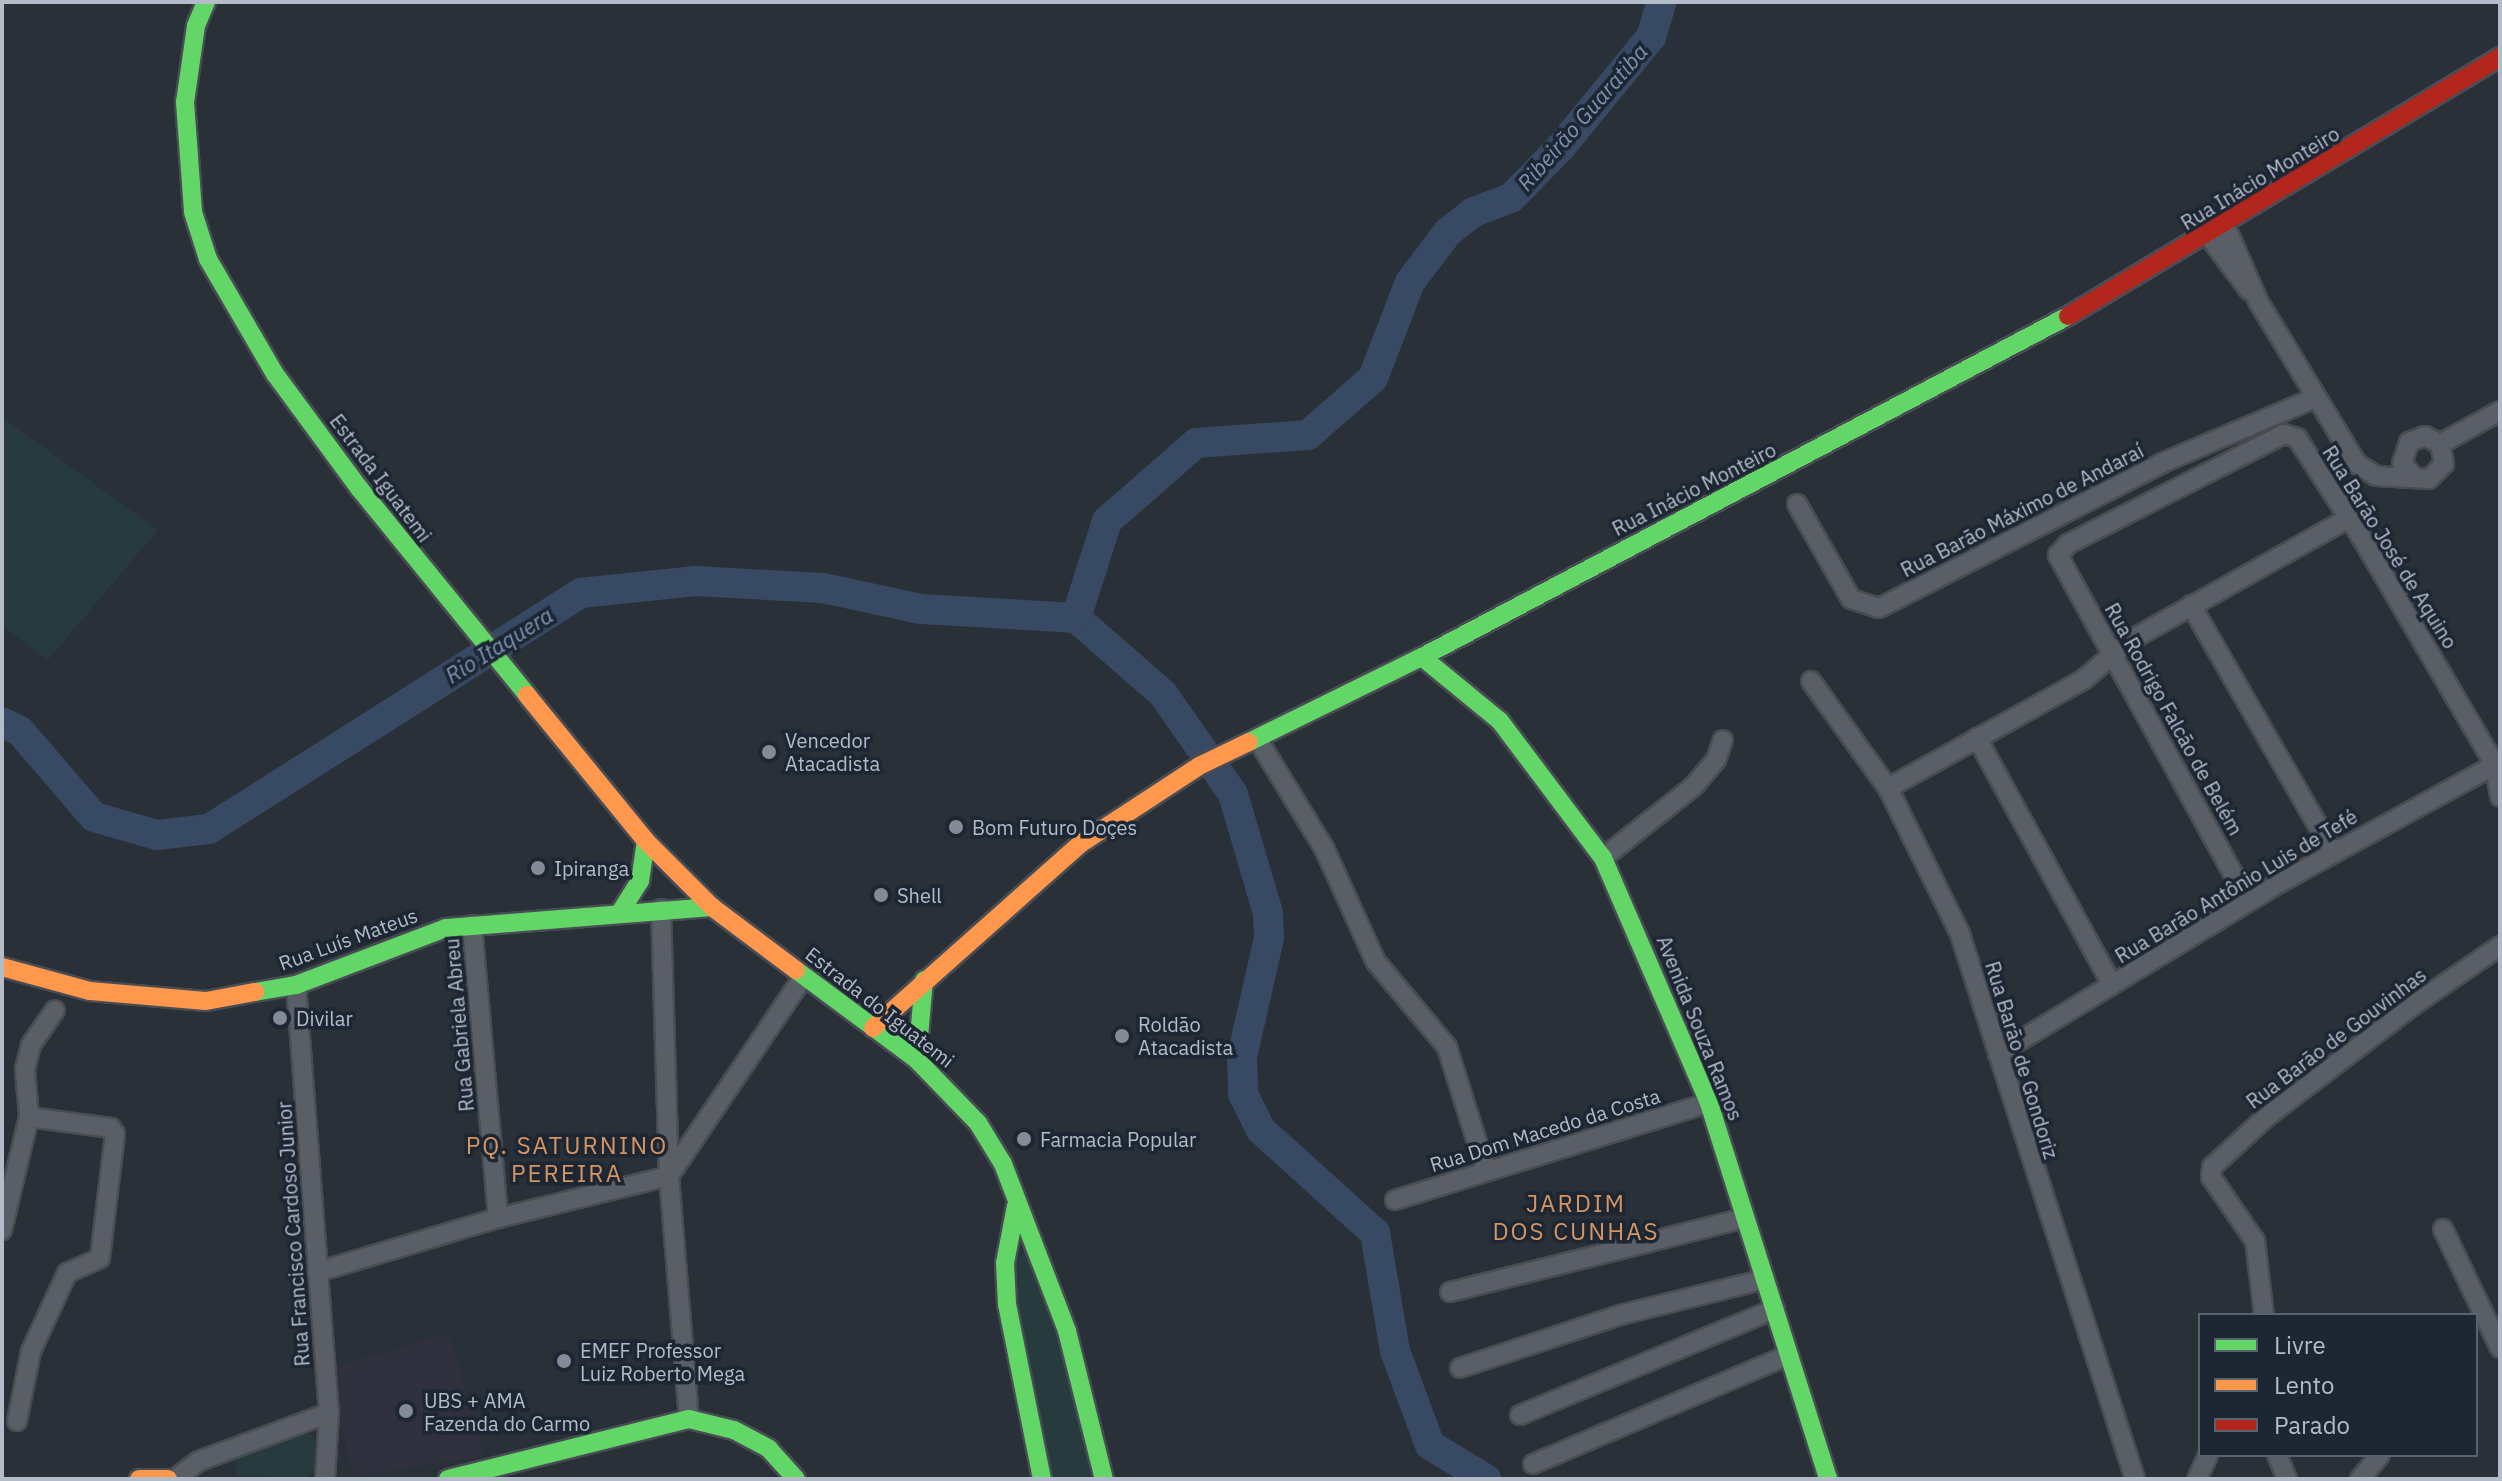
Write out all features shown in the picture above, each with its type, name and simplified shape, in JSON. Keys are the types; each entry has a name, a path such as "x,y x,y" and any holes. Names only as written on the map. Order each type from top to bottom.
{"street":[{"name":"Estrada Iguatemi","path":"206,2 196,26 185,102 193,212 208,259 275,374 476,635 646,841 712,907"},
{"name":"Rua Inácio Monteiro","path":"873,1028 1080,844 1199,766 1258,740 1422,657 2017,346 2225,225 2500,57"},
{"path":"2225,225 2258,301"},
{"path":"2208,235 2258,301 2315,398 2364,471 2388,478 2413,476 2429,479 2442,469 2440,444"},
{"name":"Rua Barão Máximo de Andaraí","path":"1797,504 1851,599 1879,608 2162,463 2315,398"},
{"path":"2440,444 2500,411"},
{"name":"Rua Barão José de Aquino","path":"2059,560 2068,544 2289,434 2349,518 2498,763 2500,797"},
{"path":"2413,476 2402,463 2409,442 2425,436 2440,444"},
{"path":"1888,788 2083,680 2113,656 2191,605 2349,518"},
{"name":"Rua Rodrigo Falcão de Belém","path":"2059,560 2248,901"},
{"path":"2191,605 2333,852"},
{"name":"Avenida Souza Ramos","path":"1422,657 1500,721 1603,858 1709,1103 1828,1479"},
{"name":"Rua Barão de Gondoriz","path":"1811,681 1888,788 1952,915 2135,1479"},
{"path":"1977,738 2112,985"},
{"path":"1258,740 1324,848 1376,962 1447,1047 1486,1171"},
{"path":"1603,858 1694,786 1716,760 1723,740"},
{"name":"Rua Barão Antônio Luis de Tefé","path":"1998,1054 2248,901 2498,763"},
{"path":"621,911 640,881 646,841"},
{"name":"Rua Luís Mateus","path":"2,967 90,991 169,1001 206,1001 296,985 436,930 621,911 712,907"},
{"name":"Estrada do Iguatemi","path":"712,907 917,1060 978,1123 1003,1164 1016,1206 1040,1256 1067,1331 1104,1479"},
{"path":"661,909 669,1176 689,1419"},
{"name":"Rua Gabriela Abreu","path":"472,925 498,1218"},
{"name":"Rua Barão de Gouvinhas","path":"2264,1313 2255,1241 2211,1177 2212,1167 2264,1119 2415,1004 2500,946"},
{"path":"317,1272 498,1218 669,1176 804,976"},
{"path":"917,1060 924,980"},
{"name":"Rua Francisco Cardoso Junior","path":"296,985 329,1413 325,1479"},
{"path":"2,1230 29,1117 25,1069 31,1045 55,1010"},
{"name":"Rua Dom Macedo da Costa","path":"1395,1200 1709,1103"},
{"path":"17,1421 31,1351 67,1273 100,1258 115,1134 111,1128 29,1117"},
{"name":"Estrada do Iguatemi","path":"1016,1206 1005,1263 1012,1334 1042,1479"},
{"path":"1450,1292 1744,1218"},
{"path":"2443,1229 2500,1348"},
{"path":"1005,1263 1021,1252 1040,1256"},
{"path":"1460,1368 1620,1315 1765,1279"},
{"path":"1520,1415 1775,1309"},
{"path":"1533,1464 1789,1355"},
{"path":"175,1479 199,1461 329,1413"},
{"path":"448,1479 471,1477 689,1419 734,1430 769,1449 796,1479"},
{"path":"2197,1479 2207,1457"},
{"path":"2278,1457 2287,1479"},
{"path":"2360,1479 2378,1457"},
{"path":"144,1478 168,1479"}],"shaded area":[{"name":"UBS + AMA Fazenda do Carmo","path":"449,1333 484,1456 358,1476 348,1460 334,1367"}],"green space":[{"path":"2,417 158,530 48,660 2,626"},
{"path":"1028,1252 1104,1479 1042,1479 1009,1259"},
{"path":"298,1434 312,1434 316,1442 314,1470 305,1479 236,1475 237,1455"}],"waterway":[{"name":"Ribeirão Guaratiba","path":"1076,618 1107,521 1196,443 1308,435 1373,378 1410,282 1448,232 1474,212 1511,198 1561,147 1651,37 1662,2"},
{"name":"Rio Itaquera","path":"2,722 20,731 94,817 157,835 209,829 581,593 695,581 823,588 921,609 1076,618"},
{"path":"1076,618 1163,694 1233,794 1268,913 1269,938 1242,1057 1243,1094 1261,1130 1375,1233 1395,1351 1430,1445 1486,1479"}],"traffic: fast":[{"path":"206,2 196,26 185,102 193,212 208,259 275,374 359,488 527,695"},
{"path":"1249,742 1422,657 2068,316"},
{"path":"1422,657 1500,721 1603,858 1709,1103 1828,1479"},
{"path":"621,911 640,881 646,841"},
{"path":"255,992 296,985 446,928 712,907"},
{"path":"796,970 917,1060 978,1123 1003,1164 1067,1331 1104,1479"},
{"path":"917,1060 924,980"},
{"path":"1016,1206 1005,1263 1007,1304 1042,1479"},
{"path":"448,1479 689,1419 734,1430 769,1449 796,1479"}],"traffic: slow":[{"path":"527,695 646,841 712,907 796,970"},
{"path":"873,1028 1080,844 1199,766 1249,742"},
{"path":"2,967 90,991 206,1001 255,992"},
{"path":"139,1479 168,1479"}],"traffic: jam":[{"path":"2068,316 2500,57"}],"place":[{"name":"Vencedor Atacadista","path":"769,752"},
{"name":"Bom Futuro Doçes","path":"956,827"},
{"name":"Ipiranga","path":"538,868"},
{"name":"Shell","path":"881,895"},
{"name":"Divilar","path":"280,1018"},
{"name":"Roldão Atacadista","path":"1122,1036"},
{"name":"Farmacia Popular","path":"1024,1139"},
{"name":"EMEF Professor Luiz Roberto Mega","path":"564,1361"},
{"name":"UBS + AMA Fazenda do Carmo","path":"406,1411"}],"district":[{"name":"PQ. SATURNINO PEREIRA","path":"567,1160"},
{"name":"JARDIM DOS CUNHAS","path":"1576,1218"}]}
